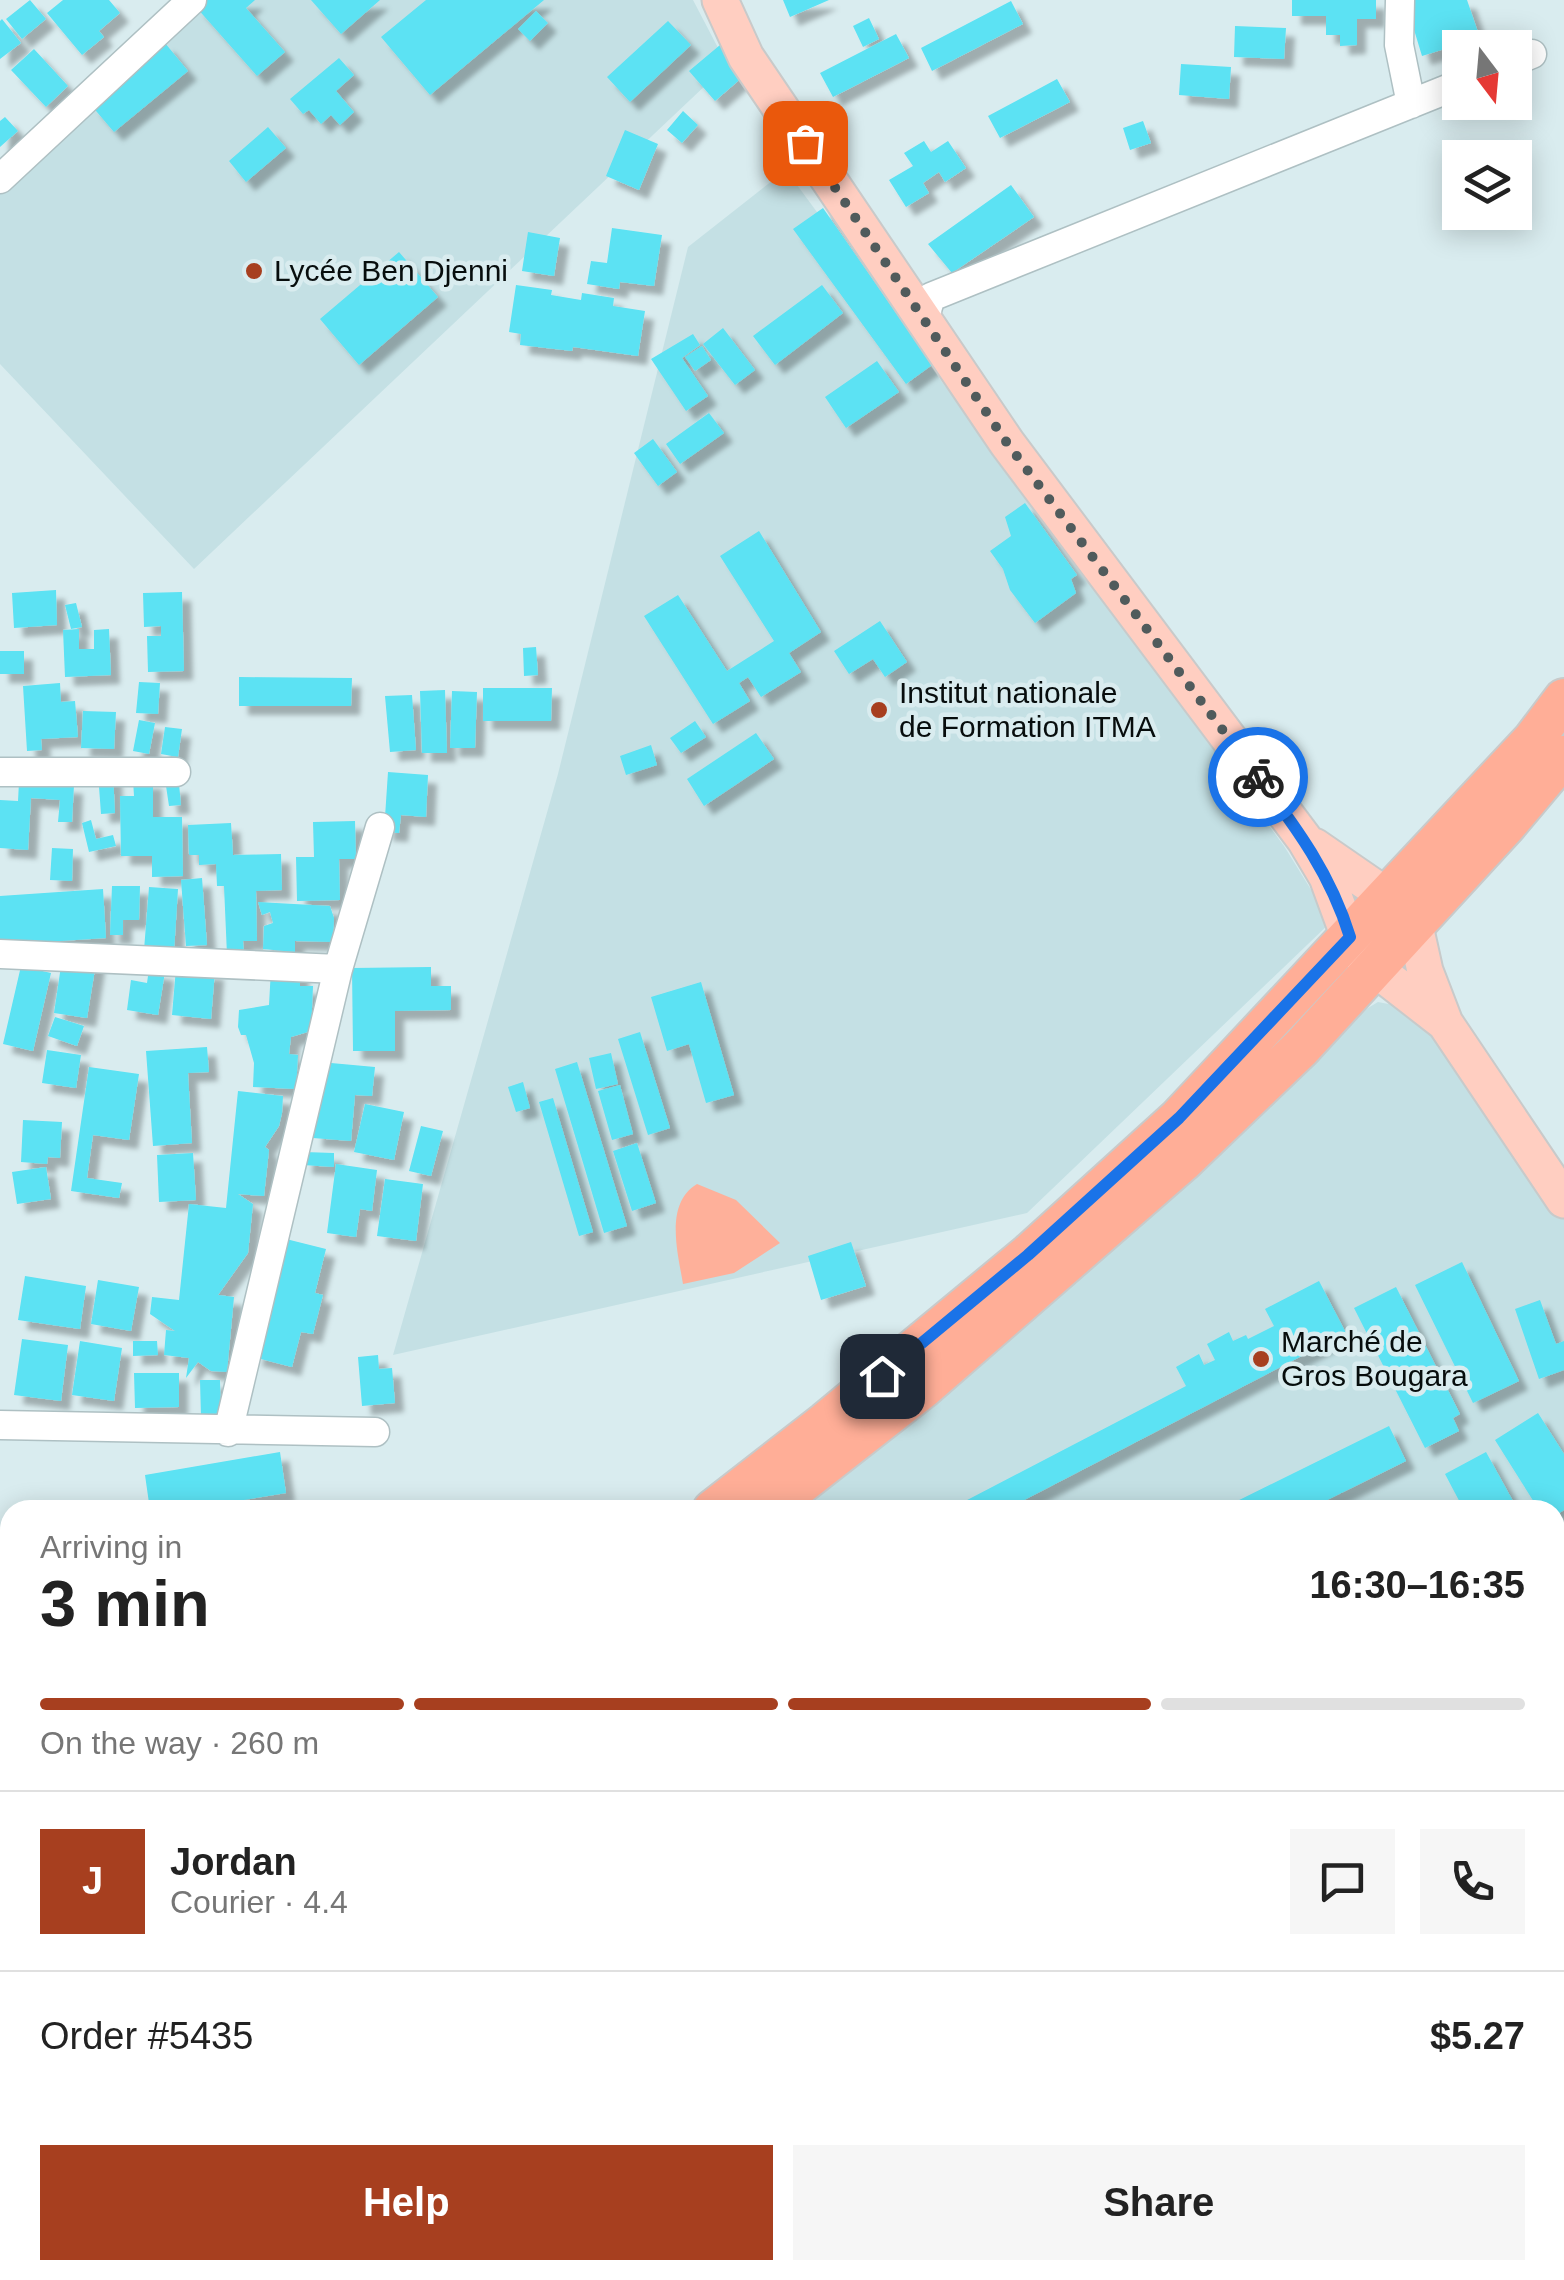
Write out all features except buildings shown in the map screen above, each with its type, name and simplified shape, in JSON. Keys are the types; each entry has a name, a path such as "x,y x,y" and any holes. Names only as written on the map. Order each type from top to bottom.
{"highway":[{"path":"780,1500 924,1388 1182,1162 1302,1048 1361,953 1387,896 1534,740 1564,699"},
{"path":"726,1500 1028,1255 1361,953 1414,926 1564,756"}],"main road":[{"path":"720,0 746,56 1007,443 1306,840 1361,953 1445,1023"},
{"path":"1306,840 1404,908 1414,926 1445,1023 1564,1200"}],"street":[{"path":"0,178 192,0"},
{"path":"1400,0 1398,45 1411,104"},
{"path":"924,320 931,297 1442,91"},
{"path":"0,772 176,772"},
{"path":"228,1432 338,968 380,827"},
{"path":"0,954 338,968"},
{"path":"0,1425 375,1432"}],"shaded area":[{"name":"Lycée Ben Djenni","path":"192,0 693,0 727,65 194,569 0,364 0,179"},
{"name":"Institut nationale de Formation ITMA","path":"786,170 1284,846 1331,922 1027,1213 393,1355 558,774 688,247"},
{"name":"Marché de Gros Bougara","path":"1378,1002 1409,1008 1442,1034 1564,1206 1564,1500 779,1500 1301,1048"},
{"path":"697,1184 736,1200 780,1243 734,1273 683,1284 677,1216 680,1204"}],"way so far":[{"path":"805,143 1007,443 1258,777"}],"place":[{"name":"Lycée Ben Djenni","path":"254,271"},
{"name":"Institut nationale de Formation ITMA","path":"879,710"},
{"name":"Marché de Gros Bougara","path":"1261,1359"}],"route":[{"path":"882,1376 1028,1255 1179,1118 1350,937 1317,858 1258,777"}]}
